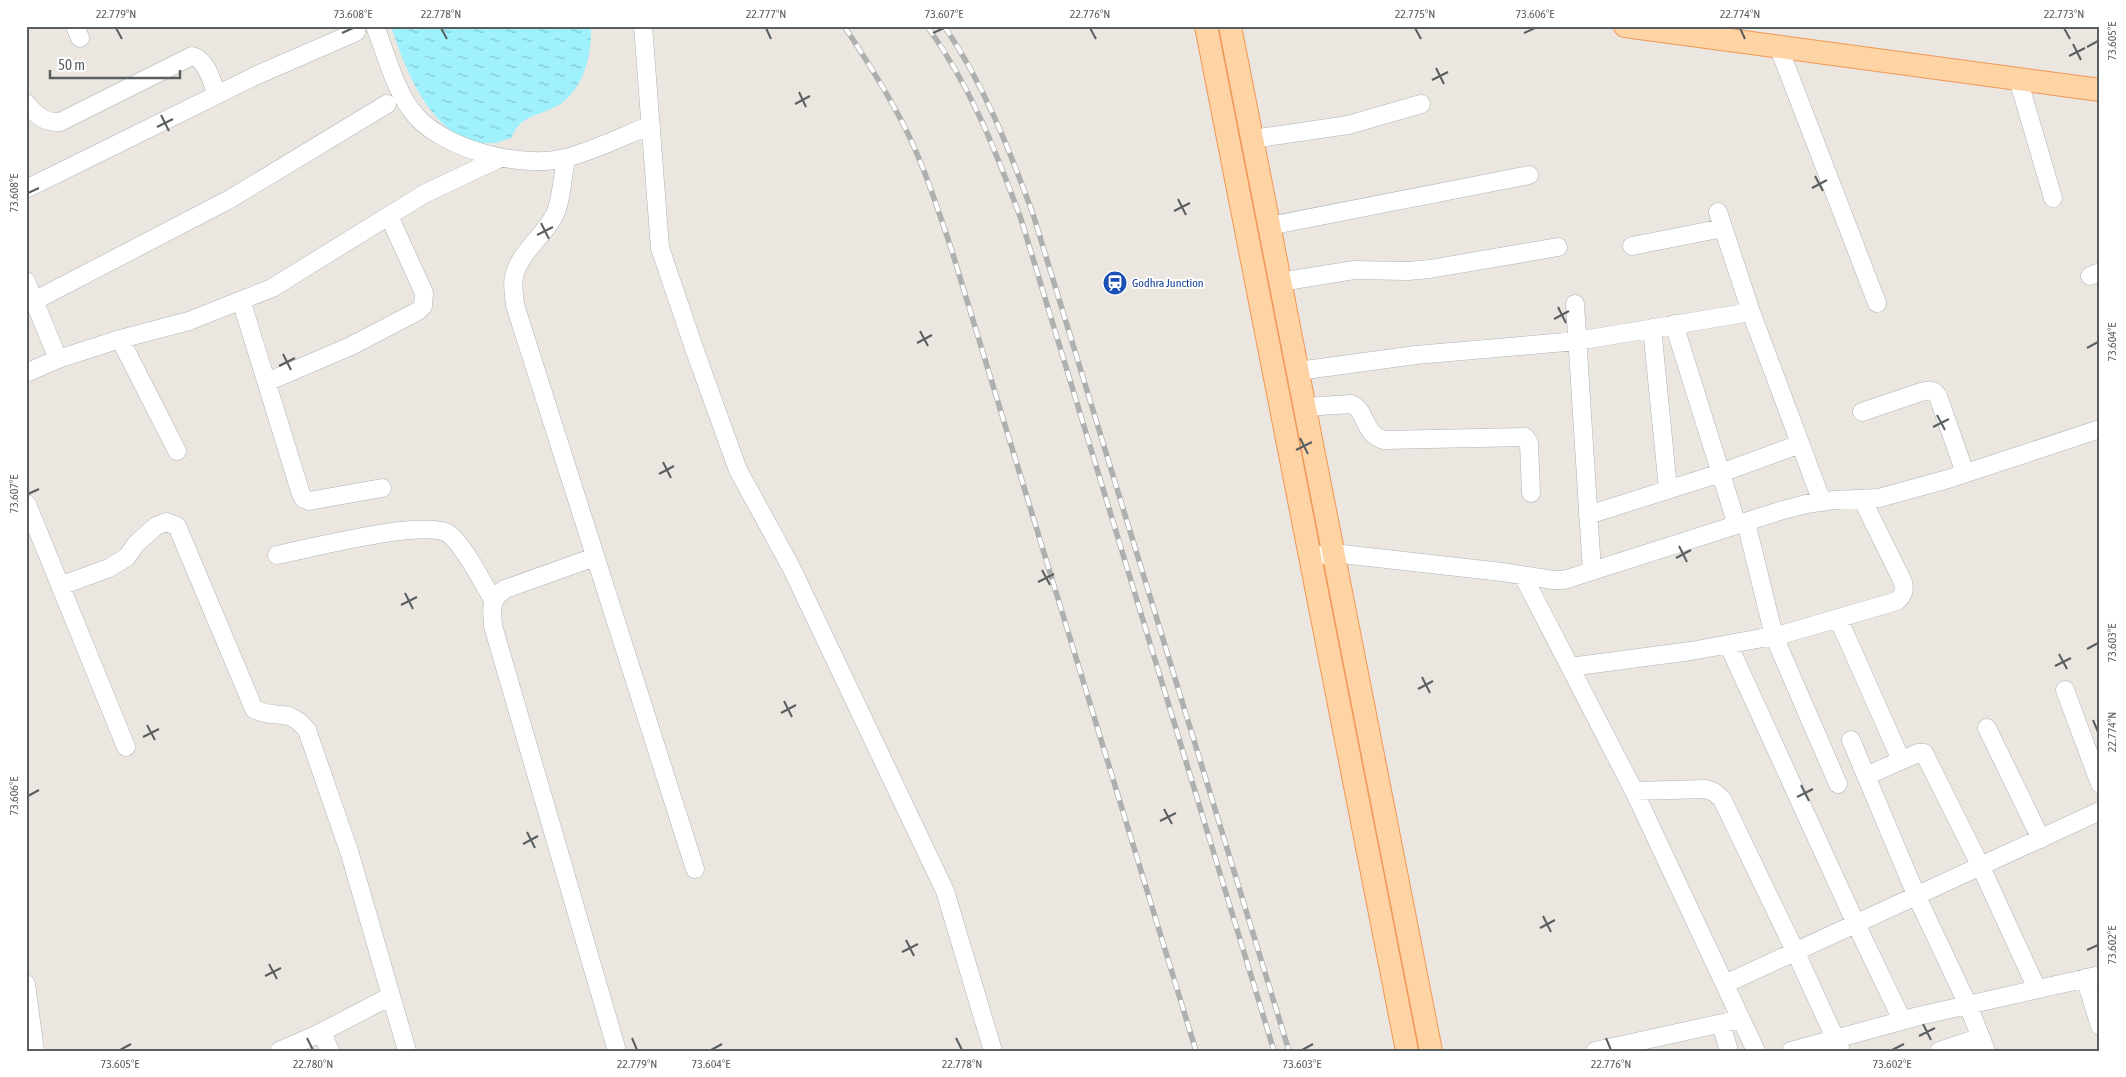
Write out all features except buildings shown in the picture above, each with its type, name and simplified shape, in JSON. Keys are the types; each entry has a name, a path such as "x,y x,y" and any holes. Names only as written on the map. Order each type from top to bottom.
{"main road":[{"path":"1206,26 1407,1051"},
{"path":"1230,26 1431,1051"},
{"path":"1625,26 1660,28 1778,48 2100,90"}],"street":[{"path":"375,26 404,100 415,116 432,132 453,143 500,158 546,161 566,158 651,125"},
{"path":"643,26 660,248 738,470 791,567 945,891 993,1051"},
{"path":"26,189 255,76 356,32"},
{"path":"1778,48 1877,303"},
{"path":"26,103 39,118 50,123 60,122 192,56 197,57 203,63 217,96"},
{"path":"2018,79 2053,198"},
{"path":"34,301 230,200 387,104"},
{"path":"1252,139 1348,125 1420,104"},
{"path":"26,372 58,359 120,339 189,321 272,288 424,194 500,158"},
{"path":"566,158 556,214 548,227 531,245 515,271 515,305 695,869"},
{"path":"1270,226 1529,175"},
{"path":"267,382 351,346 418,311 423,306 424,293 389,216"},
{"path":"1632,246 1721,220 1751,312 1822,502"},
{"path":"1280,282 1354,270 1415,271 1558,247"},
{"path":"26,282 58,359"},
{"path":"241,300 304,499 309,501 382,488"},
{"path":"1575,304 1592,572"},
{"path":"1298,371 1416,355 1577,340 1751,312"},
{"path":"1674,324 1720,473 1742,523 1774,636 1838,784"},
{"path":"1652,328 1668,489"},
{"path":"120,339 177,451"},
{"path":"1862,412 1921,392 1930,390 1934,392 1938,396 1965,473"},
{"path":"1305,407 1344,404 1356,406 1370,432 1376,438 1384,440 1525,437 1529,443 1531,493"},
{"path":"1310,557 1333,553 1564,580 1783,510 1822,502 1879,498 1965,473 2100,429"},
{"path":"1588,515 1720,473 1800,444"},
{"path":"1570,667 1774,636 1897,601 1902,596 1904,588 1862,500"},
{"path":"27,504 126,747"},
{"path":"60,586 109,568 127,557 136,544 156,526 166,522 177,526 254,709 260,712 294,716 307,730 350,854 407,1051"},
{"path":"277,555 395,531 432,529 449,534 462,548 494,601"},
{"path":"595,557 505,589 496,596 492,606 493,626 617,1051"},
{"path":"1523,576 1634,791 1756,1051"},
{"path":"1838,618 1901,760"},
{"path":"1728,644 1902,1020"},
{"path":"2065,690 2100,784"},
{"path":"1987,728 2041,839"},
{"path":"1851,740 1917,897 1968,1005 1984,1044 1939,1051"},
{"path":"1866,776 1918,753 1924,753 2037,989"},
{"path":"1634,791 1706,789 1722,799 1838,1045"},
{"path":"1725,984 2100,811"},
{"path":"1791,1051 1838,1045 1902,1020 2092,977 2100,1026"},
{"path":"26,984 35,1051"},
{"path":"279,1051 322,1033 391,996"},
{"path":"1595,1051 1740,1019"},
{"path":"1721,1024 1729,1051"},
{"path":"322,1033 330,1051"}],"water":[{"path":"391,26 591,26 591,36 586,67 571,94 554,108 524,121 518,126 511,138 493,143 472,141 454,132 439,119 414,84"}],"railway":[{"path":"844,26 894,106 922,166 940,215 1196,1051"},
{"path":"927,26 957,72 981,119 1021,219 1274,1051"},
{"path":"944,26 971,71 994,117 1015,165 1033,214 1289,1051"}],"place":[{"name":"Godhra Junction","path":"1115,283"}]}
